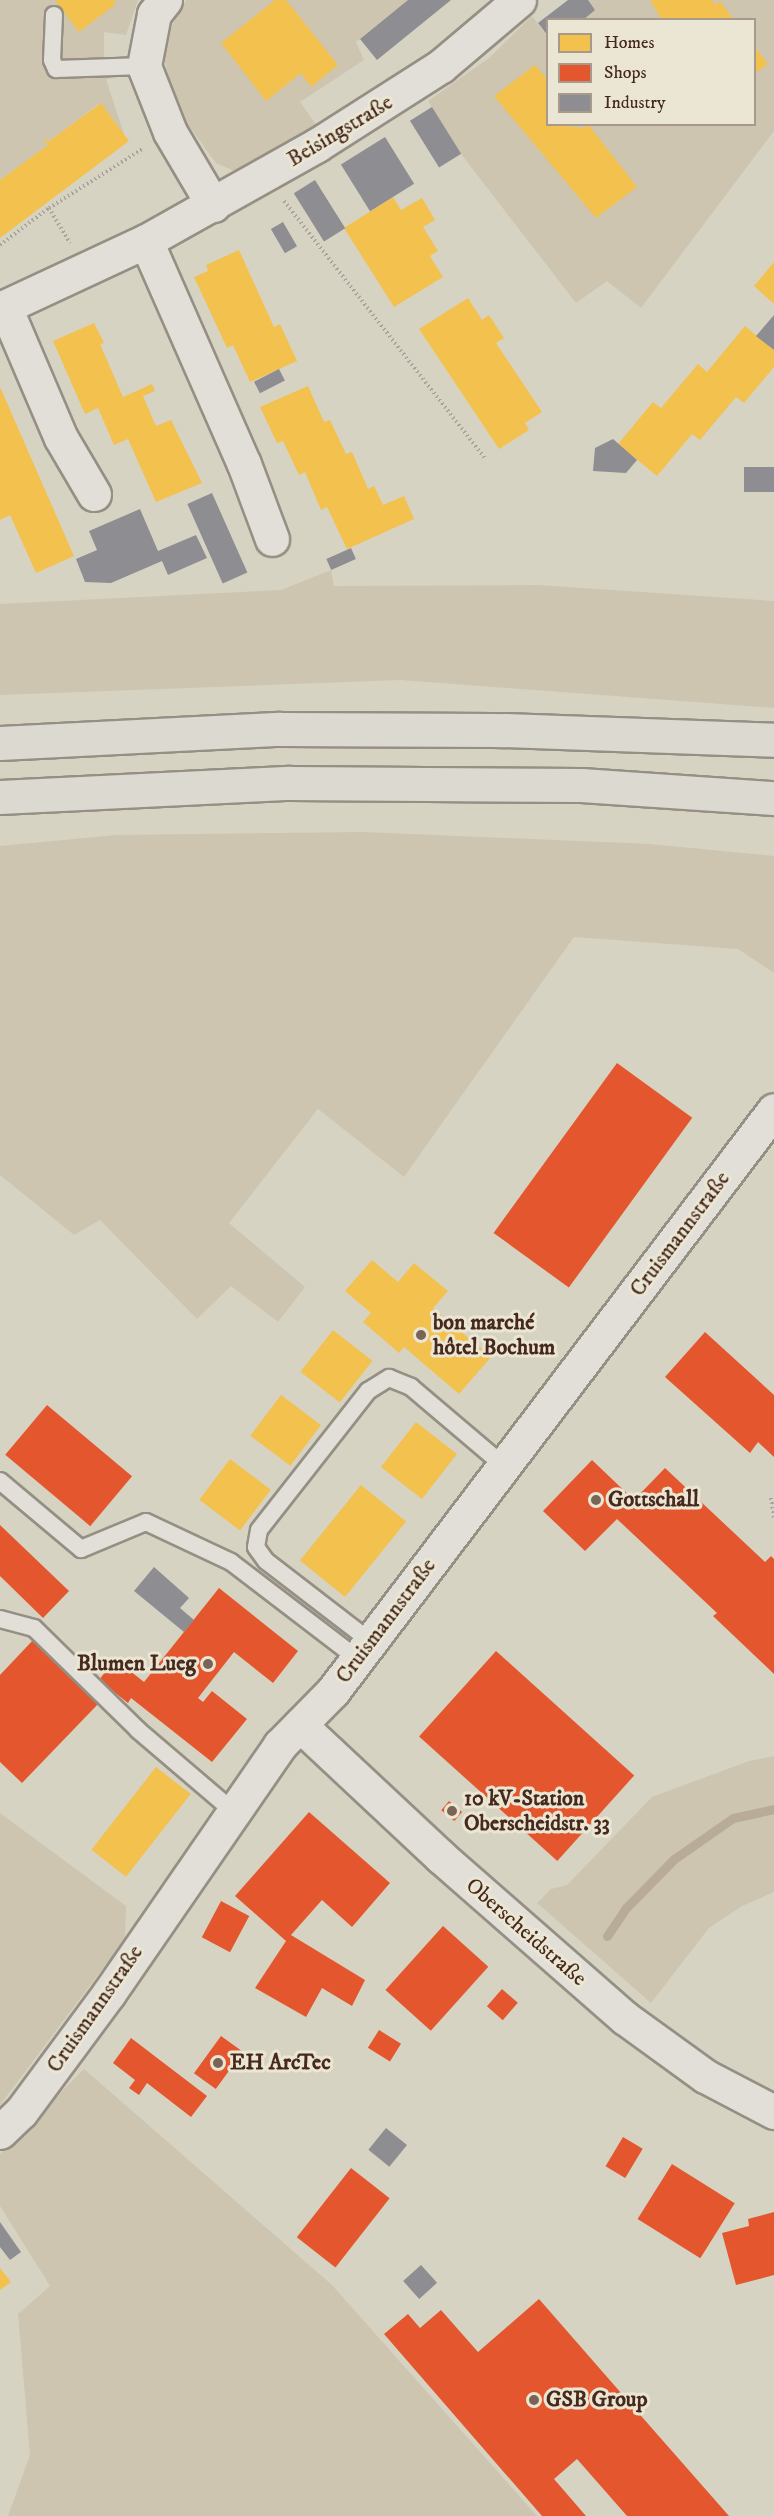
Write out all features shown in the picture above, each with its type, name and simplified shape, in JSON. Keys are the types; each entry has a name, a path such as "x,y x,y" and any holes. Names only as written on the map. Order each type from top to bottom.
{"highway":[{"path":"0,743 280,729 506,730 774,740"},
{"path":"0,797 302,783 581,785 774,798"}],"street":[{"path":"165,0 154,14 144,66 170,132 213,205"},
{"name":"Beisingstraße","path":"94,494 62,438 3,308 146,241 264,176 441,66 519,0"},
{"path":"146,241 244,464 272,539"},
{"name":"Cruismannstraße","path":"0,2132 21,2112 109,1993 232,1811 280,1745 364,1650 774,1110"},
{"name":"Oberscheidstraße","path":"300,1725 441,1857 625,2018 705,2076 774,2112"}],"lane":[{"path":"54,15 52,60 56,69 144,66"},
{"path":"364,1650 266,1561 256,1547 259,1530 368,1391 389,1378 411,1387 504,1466"},
{"path":"0,1481 81,1549 146,1522 231,1562 364,1650"},
{"path":"0,1619 34,1628 138,1730 232,1811"}],"path":[{"path":"0,245 49,208 170,132"},
{"path":"264,176 485,458"},
{"path":"49,208 86,270"},
{"path":"771,1498 774,1518"}],"shaded area":[{"path":"0,0 138,0 126,35 104,32 104,59 124,60 126,76 106,79 125,137 100,103 49,141 44,138 48,145 0,180"},
{"path":"186,0 408,0 356,42 364,60 300,102 317,126 245,169 234,171 216,163 187,123 167,72 163,53 166,37"},
{"path":"588,0 774,0 774,131 641,308 607,281 576,303 461,154 428,101 489,58 532,16 546,35 546,126 756,126 756,18 584,18 595,10"},
{"path":"331,570 334,586 538,585 774,601 774,708 401,680 0,695 0,604 281,590"},
{"path":"363,832 650,844 774,856 774,973 738,949 574,937 404,1177 318,1109 229,1223 305,1287 278,1322 231,1286 197,1319 100,1220 74,1235 0,1175 0,846 116,835"},
{"path":"774,1756 774,1892 742,1906 709,1928 651,2003 537,1903 551,1889 567,1885 652,1797 749,1761"},
{"path":"0,1813 126,1906 125,1939 0,2105"},
{"path":"84,2069 332,2285 537,2516 8,2516 30,2455 18,2314 50,2286 0,2206 0,2154"}],"building: Homes":[{"path":"55,0 113,0 116,4 79,32"},
{"path":"275,0 286,0 338,65 311,87 301,73 266,101 221,43"},
{"path":"650,0 712,0 716,5 720,1 733,18 661,18"},
{"path":"756,49 768,64 756,73"},
{"path":"535,65 546,78 546,126 584,128 590,126 637,187 596,218 494,96"},
{"path":"101,103 129,141 0,238 0,180 48,145 43,138 49,141"},
{"path":"393,197 401,210 422,198 435,220 423,227 438,251 430,256 443,277 394,307 344,228"},
{"path":"239,250 274,327 280,324 297,361 250,382 233,345 227,348 194,277 208,271 206,265"},
{"path":"774,262 774,304 754,286"},
{"path":"468,298 482,320 489,315 504,338 496,343 542,412 525,423 529,430 499,449 419,329"},
{"path":"94,323 104,343 100,344 123,397 152,384 155,391 143,396 156,426 171,420 202,483 156,502 128,439 114,445 98,408 85,414 53,341"},
{"path":"745,326 774,350 774,367 744,403 736,397 700,440 692,434 657,476 618,444 653,402 661,408 698,364 707,372"},
{"path":"308,386 324,422 330,420 346,454 352,452 368,489 374,486 383,505 404,496 414,519 347,549 327,507 321,510 305,472 299,475 283,441 277,443 260,407"},
{"path":"0,387 74,556 36,573 10,515 0,520"},
{"name":"bon marché hôtel Bochum","path":"372,1260 398,1282 414,1263 448,1291 433,1308 491,1357 459,1394 404,1347 399,1353 363,1322 371,1313 345,1291"},
{"path":"333,1330 372,1361 340,1403 300,1372"},
{"path":"281,1395 321,1425 290,1466 250,1436"},
{"path":"416,1422 457,1454 422,1499 381,1467"},
{"path":"230,1459 271,1490 240,1530 199,1500"},
{"path":"361,1485 406,1522 345,1597 300,1560"},
{"path":"156,1767 191,1794 126,1877 91,1850"},
{"path":"0,2268 11,2282 0,2290"}],"building: Shops":[{"path":"617,1063 692,1118 569,1288 494,1233"},
{"path":"705,1332 774,1395 774,1457 758,1442 750,1453 665,1377"},
{"path":"47,1405 132,1476 90,1526 5,1455"},
{"path":"592,1460 634,1500 665,1468 765,1562 771,1556 774,1559 774,1674 713,1616 717,1613 617,1519 585,1551 543,1511"},
{"path":"0,1525 69,1591 43,1618 0,1576"},
{"path":"219,1588 298,1651 273,1683 234,1652 198,1698 203,1702 212,1691 247,1719 212,1762 131,1698 128,1703 99,1680 115,1659 144,1682"},
{"path":"34,1639 100,1702 22,1783 0,1762 0,1675"},
{"path":"496,1651 634,1775 557,1861 419,1736"},
{"name":"10 kV-Station Oberscheidstr. 33","path":"449,1801 462,1812 454,1821 441,1810"},
{"path":"309,1812 390,1883 352,1927 322,1900 291,1935 365,1980 352,2006 322,1988 306,2017 255,1988 286,1941 235,1896"},
{"path":"221,1901 249,1916 230,1952 202,1937"},
{"path":"443,1926 488,1967 431,2031 385,1990"},
{"path":"502,1989 518,2003 503,2020 487,2006"},
{"path":"379,2030 401,2044 390,2062 368,2048"},
{"name":"EH ArcTec","path":"221,2036 243,2052 216,2089 194,2073"},
{"path":"131,2038 207,2096 191,2117 147,2083 139,2095 129,2088 135,2080 113,2063"},
{"path":"623,2137 643,2149 625,2178 605,2166"},
{"path":"672,2164 735,2203 700,2258 638,2219"},
{"path":"351,2168 390,2198 335,2268 297,2237"},
{"path":"774,2212 774,2275 736,2285 722,2233 749,2226 748,2219"},
{"name":"GSB Group","path":"539,2299 729,2516 627,2516 577,2459 554,2479 586,2516 542,2516 384,2334 408,2314 420,2328 441,2310 478,2352"}],"building: Industry":[{"path":"408,0 451,0 377,60 360,39"},
{"path":"568,0 588,0 595,10 585,18 546,18 546,33 538,23"},
{"path":"432,107 461,154 439,167 410,121"},
{"path":"385,137 414,184 370,211 341,165"},
{"path":"315,180 345,228 324,242 294,193"},
{"path":"283,222 297,246 285,253 271,229"},
{"path":"774,315 774,350 756,336"},
{"path":"279,369 285,381 260,393 254,382"},
{"path":"613,439 637,460 626,473 593,471 595,448"},
{"path":"744,467 774,467 774,492 744,492"},
{"path":"212,493 247,572 223,583 187,504"},
{"path":"140,509 158,551 196,535 207,558 168,575 162,561 111,583 85,582 76,559 97,550 89,531"},
{"path":"351,548 356,559 331,570 326,559"},
{"path":"154,1567 189,1598 180,1608 194,1620 184,1632 134,1591"},
{"path":"386,2128 407,2145 389,2167 368,2150"},
{"path":"0,2222 21,2252 10,2260 0,2247"},
{"path":"421,2265 437,2283 419,2299 403,2281"}],"waterway":[{"path":"607,1936 625,1909 674,1859 733,1818 774,1809"}],"place":[{"name":"bon marché hôtel Bochum","path":"421,1335"},
{"name":"Gottschall","path":"596,1500"},
{"name":"Blumen Lueg","path":"208,1664"},
{"name":"10 kV-Station Oberscheidstr. 33","path":"452,1811"},
{"name":"EH ArcTec","path":"218,2063"},
{"name":"GSB Group","path":"534,2400"}]}
